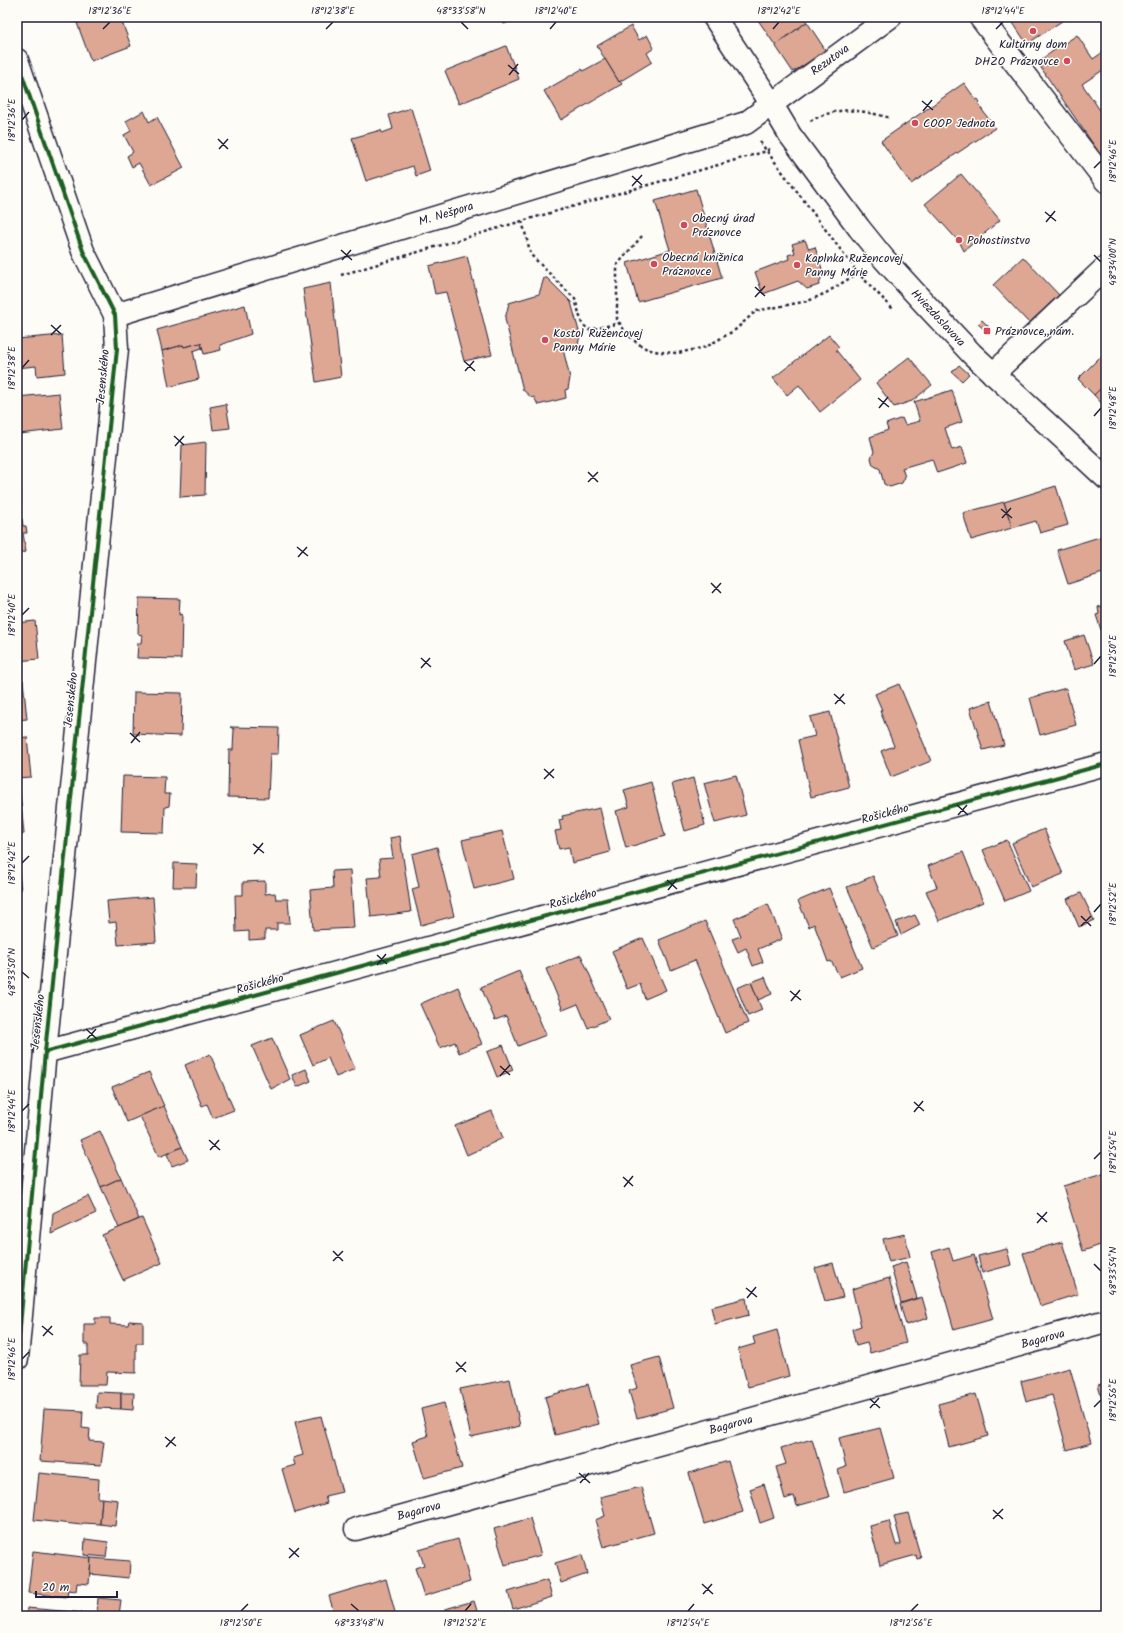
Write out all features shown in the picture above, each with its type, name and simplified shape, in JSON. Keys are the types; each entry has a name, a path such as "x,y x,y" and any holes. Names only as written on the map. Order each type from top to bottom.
{"street":[{"name":"Hviezdoslavova","path":"714,17 771,103 790,135 859,228 926,306 993,374 1106,478"},
{"name":"Rezutova","path":"771,103 890,17"},
{"path":"980,17 1106,181"},
{"name":"Jesenského","path":"17,60 83,251 115,314 117,349 45,1052 17,1359"},
{"name":"M. Nešpora","path":"115,314 746,123 771,103"},
{"path":"993,374 1106,267"},
{"name":"Rošického","path":"45,1052 1106,764"},
{"name":"Bagarova","path":"356,1529 1106,1321"}],"path":[{"path":"808,122 824,114 837,110 852,110 891,118"},
{"path":"341,275 522,221 767,151 772,147"},
{"path":"522,221 531,255 575,299 582,324 589,330 620,323"},
{"path":"642,236 617,266 618,318 626,333 636,343 647,349 659,352 692,351 706,347 735,330 756,311 808,301 833,290 858,273"}],"building":[{"path":"91,17 120,17 131,46 91,61 77,23"},
{"path":"501,17 520,17 504,24"},
{"path":"756,17 803,17 807,22 775,45"},
{"name":"Kultúrny dom","path":"1009,17 1068,17 1027,44"},
{"path":"807,22 826,51 793,72 775,45"},
{"path":"631,26 639,40 647,35 654,48 647,53 652,62 619,82 597,46"},
{"path":"1077,35 1093,59 1106,50 1106,68 1082,84 1106,119 1106,163 1037,62"},
{"path":"506,46 519,79 459,104 445,71"},
{"path":"605,59 619,82 620,81 622,84 561,120 544,91 582,69 583,71"},
{"path":"964,83 976,100 978,99 980,102 978,104 995,128 911,184 881,141"},
{"path":"411,108 430,171 416,176 413,166 366,181 352,138 381,130 382,133 393,129 389,115"},
{"path":"144,111 149,122 157,117 184,168 151,185 139,163 132,167 127,156 133,152 124,135 131,131 126,121"},
{"path":"961,174 1000,220 964,251 960,243 925,204"},
{"name":"Obecný úrad Práznovce","path":"696,189 722,278 638,302 627,263 670,250 655,201"},
{"name":"Kaplnka Ružencovej Panny Márie","path":"805,240 809,249 815,247 823,272 819,285 807,289 798,281 763,294 755,272 789,259 788,255 795,253 792,244"},
{"path":"467,256 492,355 464,361 446,292 435,294 429,266"},
{"path":"1023,257 1059,295 1029,323 993,285"},
{"name":"Kostol Ružencovej Panny Márie","path":"544,278 547,278 571,302 580,335 578,345 563,349 570,378 568,389 565,390 566,398 538,405 534,397 532,398 523,390 505,319 509,303 539,294"},
{"path":"331,283 341,377 316,382 303,289"},
{"path":"245,305 251,334 220,345 221,350 204,354 201,343 184,347 183,345 162,351 157,330"},
{"path":"982,320 989,327 985,330 978,324"},
{"path":"62,335 65,373 37,376 36,366 17,368 17,339"},
{"path":"829,335 839,347 836,350 860,380 820,412 799,385 787,395 773,378"},
{"path":"201,343 202,348 193,351 199,379 169,387 162,351 183,345 184,347"},
{"path":"1106,351 1106,383 1094,395 1078,379"},
{"path":"909,357 932,385 912,401 894,407 876,383"},
{"path":"959,365 969,374 962,381 952,372"},
{"path":"1106,383 1106,408 1094,395"},
{"path":"952,390 962,422 945,428 952,450 962,447 967,463 937,473 932,459 902,468 905,477 902,483 890,487 884,484 880,469 873,465 871,458 874,452 870,437 888,430 886,424 902,418 905,425 920,421 914,402"},
{"path":"59,393 63,429 19,434 17,397"},
{"path":"226,404 230,428 213,430 210,407"},
{"path":"206,442 205,495 180,497 182,445"},
{"path":"17,463 21,499 17,500"},
{"path":"1056,486 1068,525 1040,533 1036,521 1012,528 1004,502"},
{"path":"1004,502 1012,528 971,540 963,513"},
{"path":"17,519 22,519 23,526 26,526 27,533 23,533 26,552 17,553"},
{"path":"1106,535 1106,572 1068,584 1057,550"},
{"path":"139,598 180,599 179,615 182,614 181,659 137,658 138,643 141,643 142,635 138,634"},
{"path":"1106,605 1106,635 1104,629 1101,630 1096,615 1099,614 1098,607"},
{"path":"35,621 39,659 17,661 17,623"},
{"path":"1084,635 1094,664 1074,670 1065,641"},
{"path":"23,680 27,719 17,720 17,681"},
{"path":"899,684 931,761 891,777 881,751 894,746 875,694"},
{"path":"1066,688 1076,725 1040,735 1030,698"},
{"path":"134,692 182,693 181,736 133,734"},
{"path":"991,701 1004,745 983,750 970,708"},
{"path":"830,712 849,787 811,797 798,740 815,736 810,717"},
{"path":"230,727 279,728 278,754 270,754 268,798 228,797 229,750 233,750 234,729"},
{"path":"27,737 31,777 17,778 17,738"},
{"path":"736,775 746,815 715,823 704,783"},
{"path":"123,776 165,777 164,794 170,794 169,806 165,807 164,833 121,832"},
{"path":"693,778 705,825 685,831 672,784"},
{"path":"651,782 665,836 626,848 616,811 629,807 624,790"},
{"path":"20,793 24,834 17,835 17,794"},
{"path":"600,808 610,852 572,863 569,847 559,849 555,831 561,830 559,820 563,819 562,816"},
{"path":"1044,829 1063,874 1031,887 1012,843"},
{"path":"502,831 514,879 474,889 462,840"},
{"path":"400,836 411,912 371,917 367,878 381,877 379,859 393,858 390,838"},
{"path":"1007,840 1029,891 1005,901 983,850"},
{"path":"437,847 454,916 421,925 412,889 419,887 412,854"},
{"path":"963,852 983,902 939,921 926,891 937,887 928,866"},
{"path":"17,858 21,890 17,890"},
{"path":"174,863 197,864 196,887 173,887"},
{"path":"350,870 354,928 313,930 310,890 333,888 332,871"},
{"path":"873,876 898,936 873,947 847,887"},
{"path":"265,881 265,894 275,893 276,899 288,899 290,923 277,923 277,930 265,930 265,939 249,940 249,931 236,932 235,895 243,895 243,882"},
{"path":"829,888 862,968 840,977 831,961 828,962 814,924 809,927 798,901"},
{"path":"1081,893 1094,920 1079,927 1067,899"},
{"path":"153,897 156,942 118,945 116,922 109,923 107,901"},
{"path":"768,904 782,939 758,949 763,962 753,966 746,948 738,952 732,939 741,936 734,919"},
{"path":"915,915 920,925 901,935 896,922"},
{"path":"705,921 748,1023 725,1033 695,960 671,970 659,940"},
{"path":"643,938 666,990 645,999 640,984 627,989 612,951"},
{"path":"581,955 609,1019 588,1028 578,1004 563,1010 546,969"},
{"path":"519,971 546,1035 518,1046 506,1016 495,1020 481,987"},
{"path":"765,977 772,994 758,1000 751,982"},
{"path":"751,982 762,1010 748,1016 737,988"},
{"path":"458,987 482,1044 459,1053 455,1042 440,1048 420,1004"},
{"path":"334,1021 355,1069 336,1077 328,1058 313,1065 300,1035"},
{"path":"272,1038 290,1079 271,1089 252,1046"},
{"path":"503,1045 513,1070 497,1077 487,1052"},
{"path":"210,1054 234,1110 213,1118 207,1104 202,1106 185,1065"},
{"path":"306,1069 311,1081 297,1087 292,1075"},
{"path":"149,1072 164,1106 127,1122 112,1087"},
{"path":"164,1106 182,1147 159,1157 140,1116"},
{"path":"492,1111 503,1138 467,1155 455,1126"},
{"path":"100,1131 121,1178 101,1187 80,1140"},
{"path":"182,1147 188,1160 172,1166 167,1154"},
{"path":"1106,1173 1106,1243 1083,1251 1063,1186"},
{"path":"121,1178 139,1219 119,1228 101,1187"},
{"path":"88,1196 96,1213 51,1234 53,1213"},
{"path":"142,1218 162,1263 123,1280 102,1235"},
{"path":"905,1234 910,1257 889,1262 883,1239"},
{"path":"1062,1242 1078,1294 1040,1306 1023,1253"},
{"path":"949,1247 953,1261 974,1255 993,1319 954,1330 932,1252"},
{"path":"1007,1249 1011,1265 982,1273 978,1256"},
{"path":"906,1262 917,1298 901,1303 891,1267"},
{"path":"833,1263 843,1297 825,1301 815,1268"},
{"path":"889,1278 906,1343 870,1353 867,1343 856,1346 852,1329 861,1326 852,1289"},
{"path":"922,1297 928,1318 906,1325 900,1304"},
{"path":"746,1298 749,1315 715,1324 711,1307"},
{"path":"95,1318 110,1318 110,1324 128,1325 129,1321 143,1322 143,1343 136,1343 136,1373 107,1372 106,1385 79,1385 80,1355 88,1355 88,1344 84,1344 84,1324 95,1324"},
{"path":"777,1330 789,1376 748,1387 738,1349 755,1344 753,1337"},
{"path":"659,1357 673,1408 637,1418 629,1391 637,1388 630,1365"},
{"path":"1070,1368 1091,1443 1067,1450 1052,1395 1026,1402 1021,1381"},
{"path":"510,1379 520,1426 471,1437 460,1389"},
{"path":"1106,1383 1106,1414 1098,1385"},
{"path":"588,1384 599,1424 555,1435 545,1397"},
{"path":"97,1392 121,1393 121,1409 96,1408"},
{"path":"121,1393 134,1393 133,1410 121,1409"},
{"path":"976,1394 988,1436 949,1447 938,1404"},
{"path":"444,1403 462,1468 424,1478 413,1441 428,1436 421,1409"},
{"path":"44,1409 83,1411 82,1428 90,1429 89,1441 104,1442 101,1465 40,1461"},
{"path":"321,1416 342,1492 325,1496 327,1503 295,1513 282,1469 295,1465 293,1458 303,1455 295,1422"},
{"path":"880,1428 894,1478 844,1492 838,1470 846,1467 839,1438"},
{"path":"812,1439 829,1497 797,1506 794,1496 785,1499 776,1467 786,1464 781,1448"},
{"path":"728,1461 743,1512 704,1524 689,1473"},
{"path":"39,1473 99,1479 98,1498 102,1498 100,1524 83,1523 82,1525 34,1520"},
{"path":"764,1484 774,1518 760,1523 750,1489"},
{"path":"641,1487 654,1533 603,1547 595,1520 605,1516 600,1497"},
{"path":"102,1498 118,1500 115,1526 100,1524"},
{"path":"908,1513 921,1558 917,1559 916,1555 880,1565 870,1526 889,1521 896,1545 901,1544 894,1516"},
{"path":"530,1518 541,1555 505,1565 494,1529"},
{"path":"85,1539 108,1542 106,1557 84,1555"},
{"path":"458,1539 470,1582 424,1596 415,1568 424,1565 419,1550"},
{"path":"33,1551 91,1558 89,1584 77,1583 76,1591 68,1590 67,1597 28,1593"},
{"path":"582,1555 587,1574 561,1583 555,1563"},
{"path":"91,1558 130,1561 129,1578 90,1574"},
{"path":"386,1579 396,1616 354,1616 353,1614 335,1616 329,1596"},
{"path":"547,1580 552,1597 513,1609 508,1592"},
{"path":"98,1598 121,1600 119,1615 97,1612"},
{"path":"474,1601 478,1614 471,1616 446,1616 445,1609"},
{"path":"27,1608 121,1616 26,1616"}],"cycle path":[{"path":"17,60 83,251 115,315 117,349 45,1052 17,1359"},
{"path":"45,1052 1106,764"}],"place":[{"name":"Kultúrny dom","path":"1033,31"},
{"name":"DHZO Práznovce","path":"1067,61"},
{"name":"COOP Jednota","path":"915,123"},
{"name":"Obecný úrad Práznovce","path":"684,225"},
{"name":"Pohostinstvo","path":"959,240"},
{"name":"Obecná knižnica Práznovce","path":"654,264"},
{"name":"Kaplnka Ružencovej Panny Márie","path":"797,265"},
{"name":"Práznovce,,nám.","path":"987,331"},
{"name":"Kostol Ružencovej Panny Márie","path":"545,340"}]}
